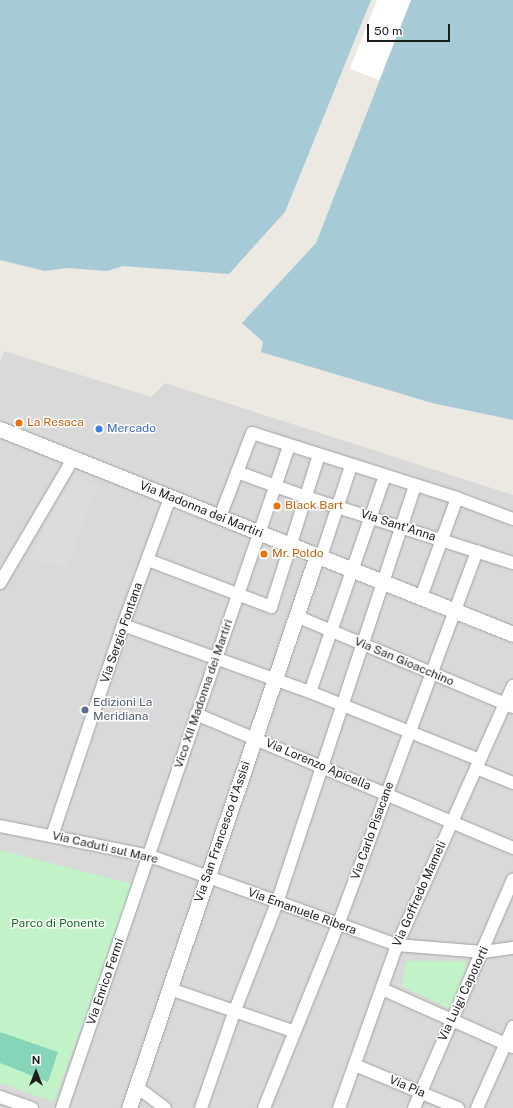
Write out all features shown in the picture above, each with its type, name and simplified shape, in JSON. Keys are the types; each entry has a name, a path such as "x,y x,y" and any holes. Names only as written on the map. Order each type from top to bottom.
{"street":[{"name":"Via Madonna dei Martiri","path":"0,429 513,634"},
{"path":"220,517 252,434 415,486 458,498 513,519"},
{"name":"Vico XII Madonna dei Martiri","path":"150,856 196,714 289,446"},
{"path":"148,560 271,607 319,455"},
{"path":"0,583 73,459"},
{"path":"319,556 351,466"},
{"name":"Via Sant'Anna","path":"238,472 306,497 513,563"},
{"path":"310,692 385,476"},
{"path":"201,1108 234,1010 277,902 320,767 384,582 415,486"},
{"name":"Via Sergio Fontana","path":"52,836 123,625 170,498"},
{"path":"421,596 458,498"},
{"name":"Via Carlo Pisacane","path":"264,1108 293,1031 338,925 387,794 408,730 477,551"},
{"name":"Via San Francesco d'Assisi","path":"129,1108 296,616 319,556"},
{"name":"Via San Gioacchino","path":"296,616 509,705"},
{"path":"497,627 513,623"},
{"path":"123,625 216,657 408,730 513,783"},
{"name":"Via Goffredo Mameli","path":"340,1108 397,945 478,764 509,705 513,686"},
{"name":"Via Lorenzo Apicella","path":"196,714 513,848"},
{"name":"Via Caduti sul Mare","path":"0,826 150,856 208,878"},
{"name":"Via Enrico Fermi","path":"62,1108 150,856"},
{"name":"Via Emanuele Ribera","path":"208,878 397,945 483,952 513,948"},
{"name":"Via Luigi Capotorti","path":"414,1108 451,1020 483,952 513,879"},
{"path":"382,989 509,1046"},
{"path":"170,990 234,1010 293,1031"},
{"path":"477,1108 509,1046 513,1027"},
{"name":"Via Pia","path":"356,1065 458,1108"},
{"path":"137,1087 165,1108"},
{"path":"0,1097 32,1108"}],"shaded area":[{"path":"4,351 151,397 165,383 513,495 513,1108 0,1108 0,362"},
{"path":"74,475 98,485 66,568 28,558"}],"green space":[{"name":"Parco di Ponente","path":"0,850 133,884 54,1102 0,1083"},
{"path":"406,961 465,961 467,967 450,1009 402,986"},
{"path":"0,1032 58,1052 48,1082 0,1063"}],"water":[{"path":"0,0 371,0 285,212 229,274 123,266 107,271 67,268 45,271 0,260"},
{"path":"411,0 513,0 513,420 432,403 261,352 263,342 242,323 316,243"}],"pier":[{"path":"377,0 411,0 379,80 350,69"}],"place":[{"name":"La Resaca","path":"19,423"},
{"name":"Mercado","path":"99,429"},
{"name":"Black Bart","path":"277,506"},
{"name":"Mr. Poldo","path":"264,554"},
{"name":"Edizioni La Meridiana","path":"85,710"}]}
